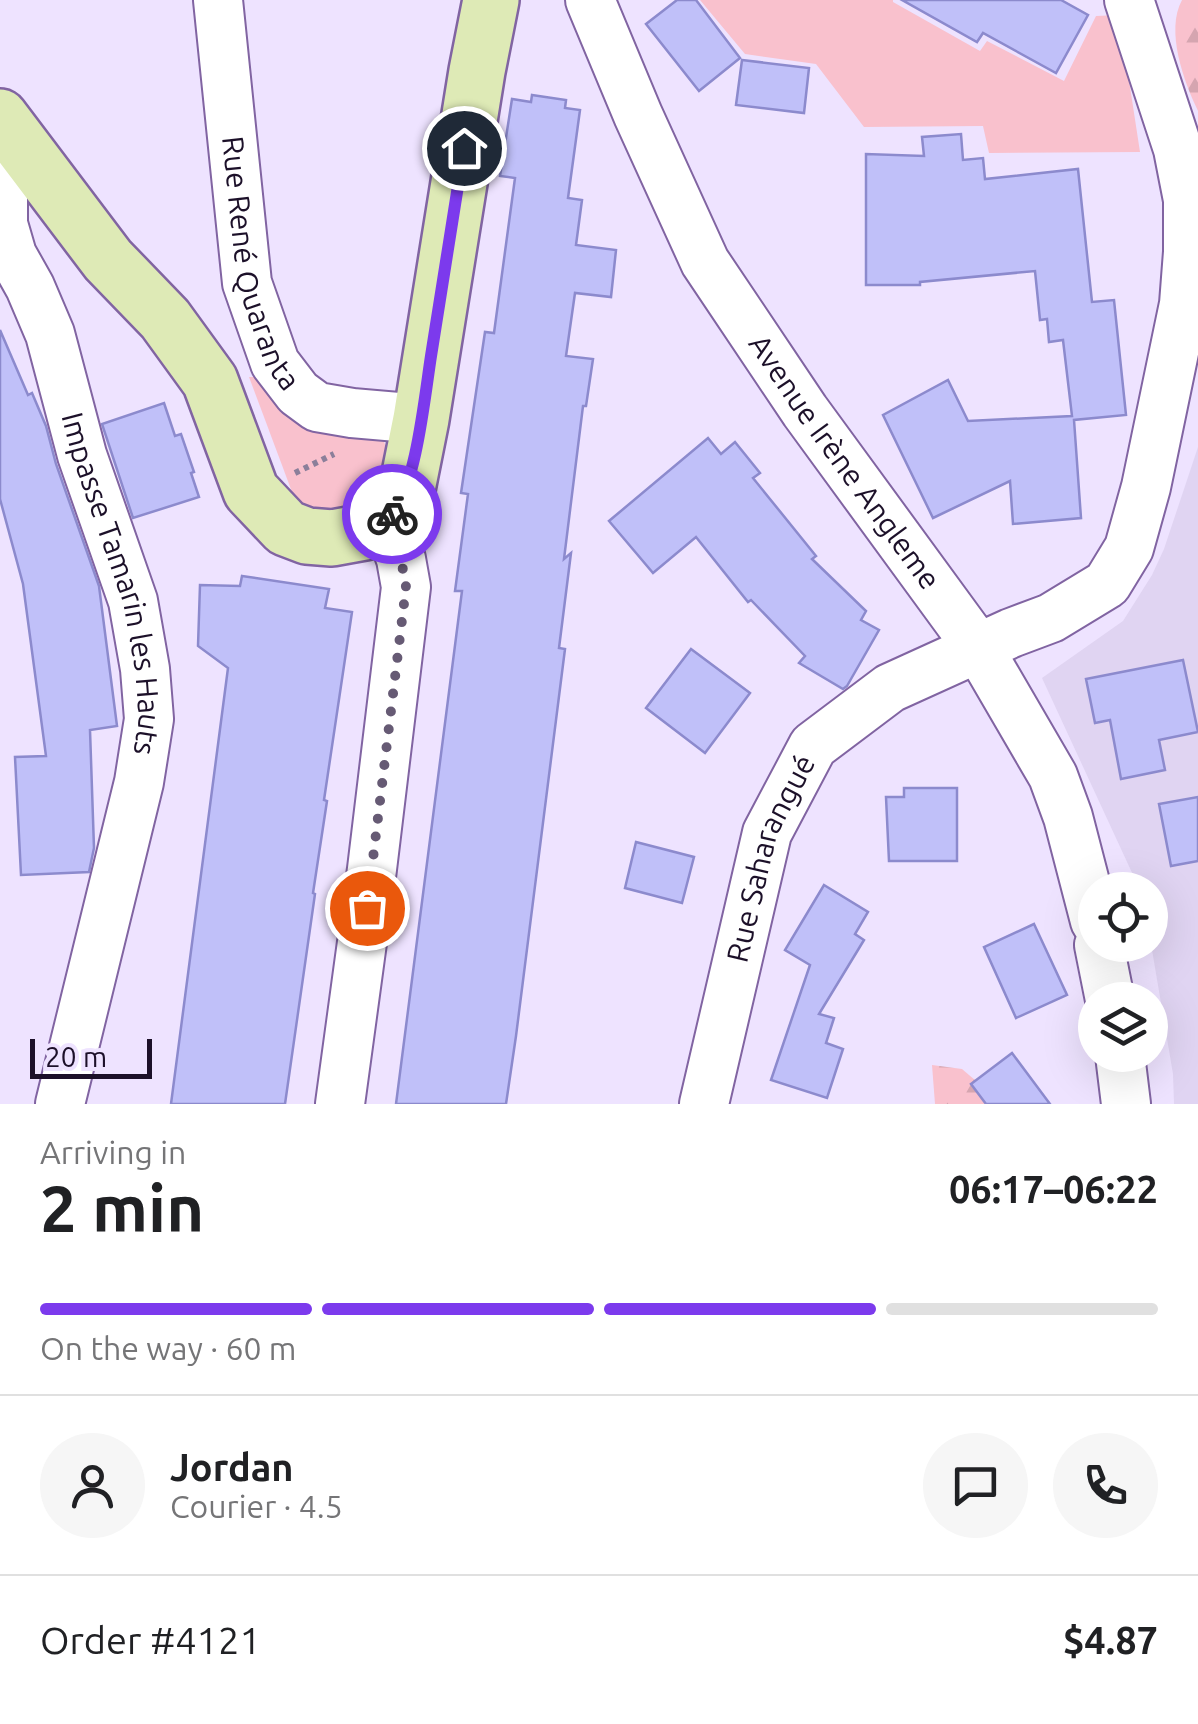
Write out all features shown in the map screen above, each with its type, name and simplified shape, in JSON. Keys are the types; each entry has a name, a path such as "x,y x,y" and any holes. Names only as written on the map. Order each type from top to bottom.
{"main road":[{"path":"4,121 108,260 165,320 210,380 252,491 286,528 307,536 332,538 366,532 386,520 400,505 407,489 491,0"}],"street":[{"name":"Rue René Quaranta","path":"218,0 248,282 275,363 298,393 317,407 421,419"},
{"name":"Avenue Irène Angleme","path":"590,0 705,262 805,412 979,649 1054,776 1082,872"},
{"name":"Rue Saharangué","path":"704,1104 768,833 813,746 890,688 1051,618 1108,584 1129,548 1146,487 1184,304 1188,200 1178,149 1129,0"},
{"name":"Impasse Tamarin les Hauts","path":"4,121 3,224 12,255 50,334 82,455 133,602 145,669 148,719 140,782 60,1104"},
{"path":"340,1104 406,587 401,559 386,520"},
{"path":"1122,1072 1126,1104"}],"path":[{"path":"244,472 268,465 291,475 346,447"}],"shaded area":[{"path":"1198,447 1198,1104 1174,1104 1168,1044 1168,982 1157,982 1154,962 1168,962 1168,872 1132,872 1042,678 1123,621 1164,549"}],"green space":[{"path":"700,0 893,0 980,51 987,41 1064,81 1096,16 1119,15 1140,152 989,153 983,126 864,127 816,64 745,54"},
{"path":"1182,0 1198,0 1198,111 1182,71 1176,41 1177,12"},
{"path":"249,377 263,377 383,439 388,452 383,487 359,510 323,516 303,505 292,492"},
{"path":"932,1065 962,1069 1003,1104 935,1104"}],"building":[{"path":"677,0 696,0 740,58 699,91 646,24"},
{"path":"902,0 1061,0 1088,15 1056,73 983,33 977,42"},
{"path":"742,60 809,68 804,113 736,105"},
{"path":"532,95 566,100 565,108 580,110 568,198 582,200 576,245 616,250 611,297 575,293 566,356 593,359 583,406 564,559 571,553 559,648 565,649 516,1036 506,1104 396,1104 462,591 455,591 468,494 461,493 485,332 494,333 515,178 500,176 512,99 531,102"},
{"path":"961,134 963,160 983,158 985,179 1078,169 1092,302 1114,300 1126,415 1074,420 1081,518 1013,524 1010,481 933,518 883,415 948,380 968,421 1072,416 1063,340 1049,342 1047,319 1040,320 1035,271 920,285 866,285 866,154 924,156 922,137"},
{"path":"0,330 46,426 99,586 117,726 90,730 94,848 89,872 21,875 15,757 46,756 23,584 0,499"},
{"path":"164,403 175,436 181,434 199,497 133,518 102,424"},
{"path":"708,438 721,454 735,442 760,473 753,478 816,556 812,559 866,611 861,620 879,630 843,689 799,663 805,656 751,600 748,602 696,537 653,573 609,521"},
{"path":"242,576 329,589 325,608 352,612 324,800 327,801 315,894 285,1104 171,1104 228,668 198,646 200,585 240,586"},
{"path":"691,649 750,693 705,753 646,708"},
{"path":"1183,660 1198,732 1159,740 1165,770 1121,779 1110,720 1095,723 1086,679"},
{"path":"904,788 957,788 957,861 889,861 886,797 904,797"},
{"path":"1198,797 1198,861 1171,866 1159,804"},
{"path":"636,842 694,857 682,903 625,888"},
{"path":"824,885 868,912 855,934 864,940 819,1014 834,1018 826,1043 843,1049 827,1098 771,1080 810,965 785,950"},
{"path":"1034,924 1067,995 1016,1018 984,947"},
{"path":"1012,1053 1050,1104 986,1104 971,1084"}],"way so far":[{"path":"367,908 406,587 401,559 386,520 392,514"}],"route":[{"path":"392,514 407,489 421,419 464,148"}]}
